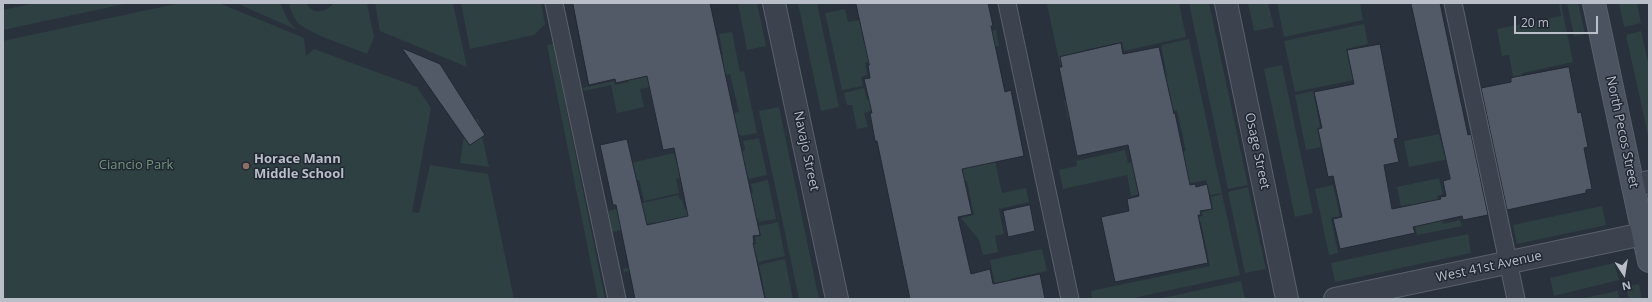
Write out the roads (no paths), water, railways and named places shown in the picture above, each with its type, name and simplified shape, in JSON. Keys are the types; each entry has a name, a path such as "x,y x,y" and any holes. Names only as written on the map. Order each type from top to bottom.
{"main road":[{"name":"North Pecos Street","path":"1594,3 1641,184 1643,234 1649,260"}],"street":[{"name":"Navajo Street","path":"774,3 837,299"},
{"name":"Osage Street","path":"1226,3 1287,299"},
{"name":"West 41st Avenue","path":"1335,299 1643,234"}],"lane":[{"path":"554,3 617,299"},
{"path":"1007,3 1070,299"},
{"path":"1453,3 1516,299"}],"place":[{"name":"Horace Mann Middle School","path":"246,166"}],"park label":[{"name":"Ciancio Park","path":"136,165"}]}
